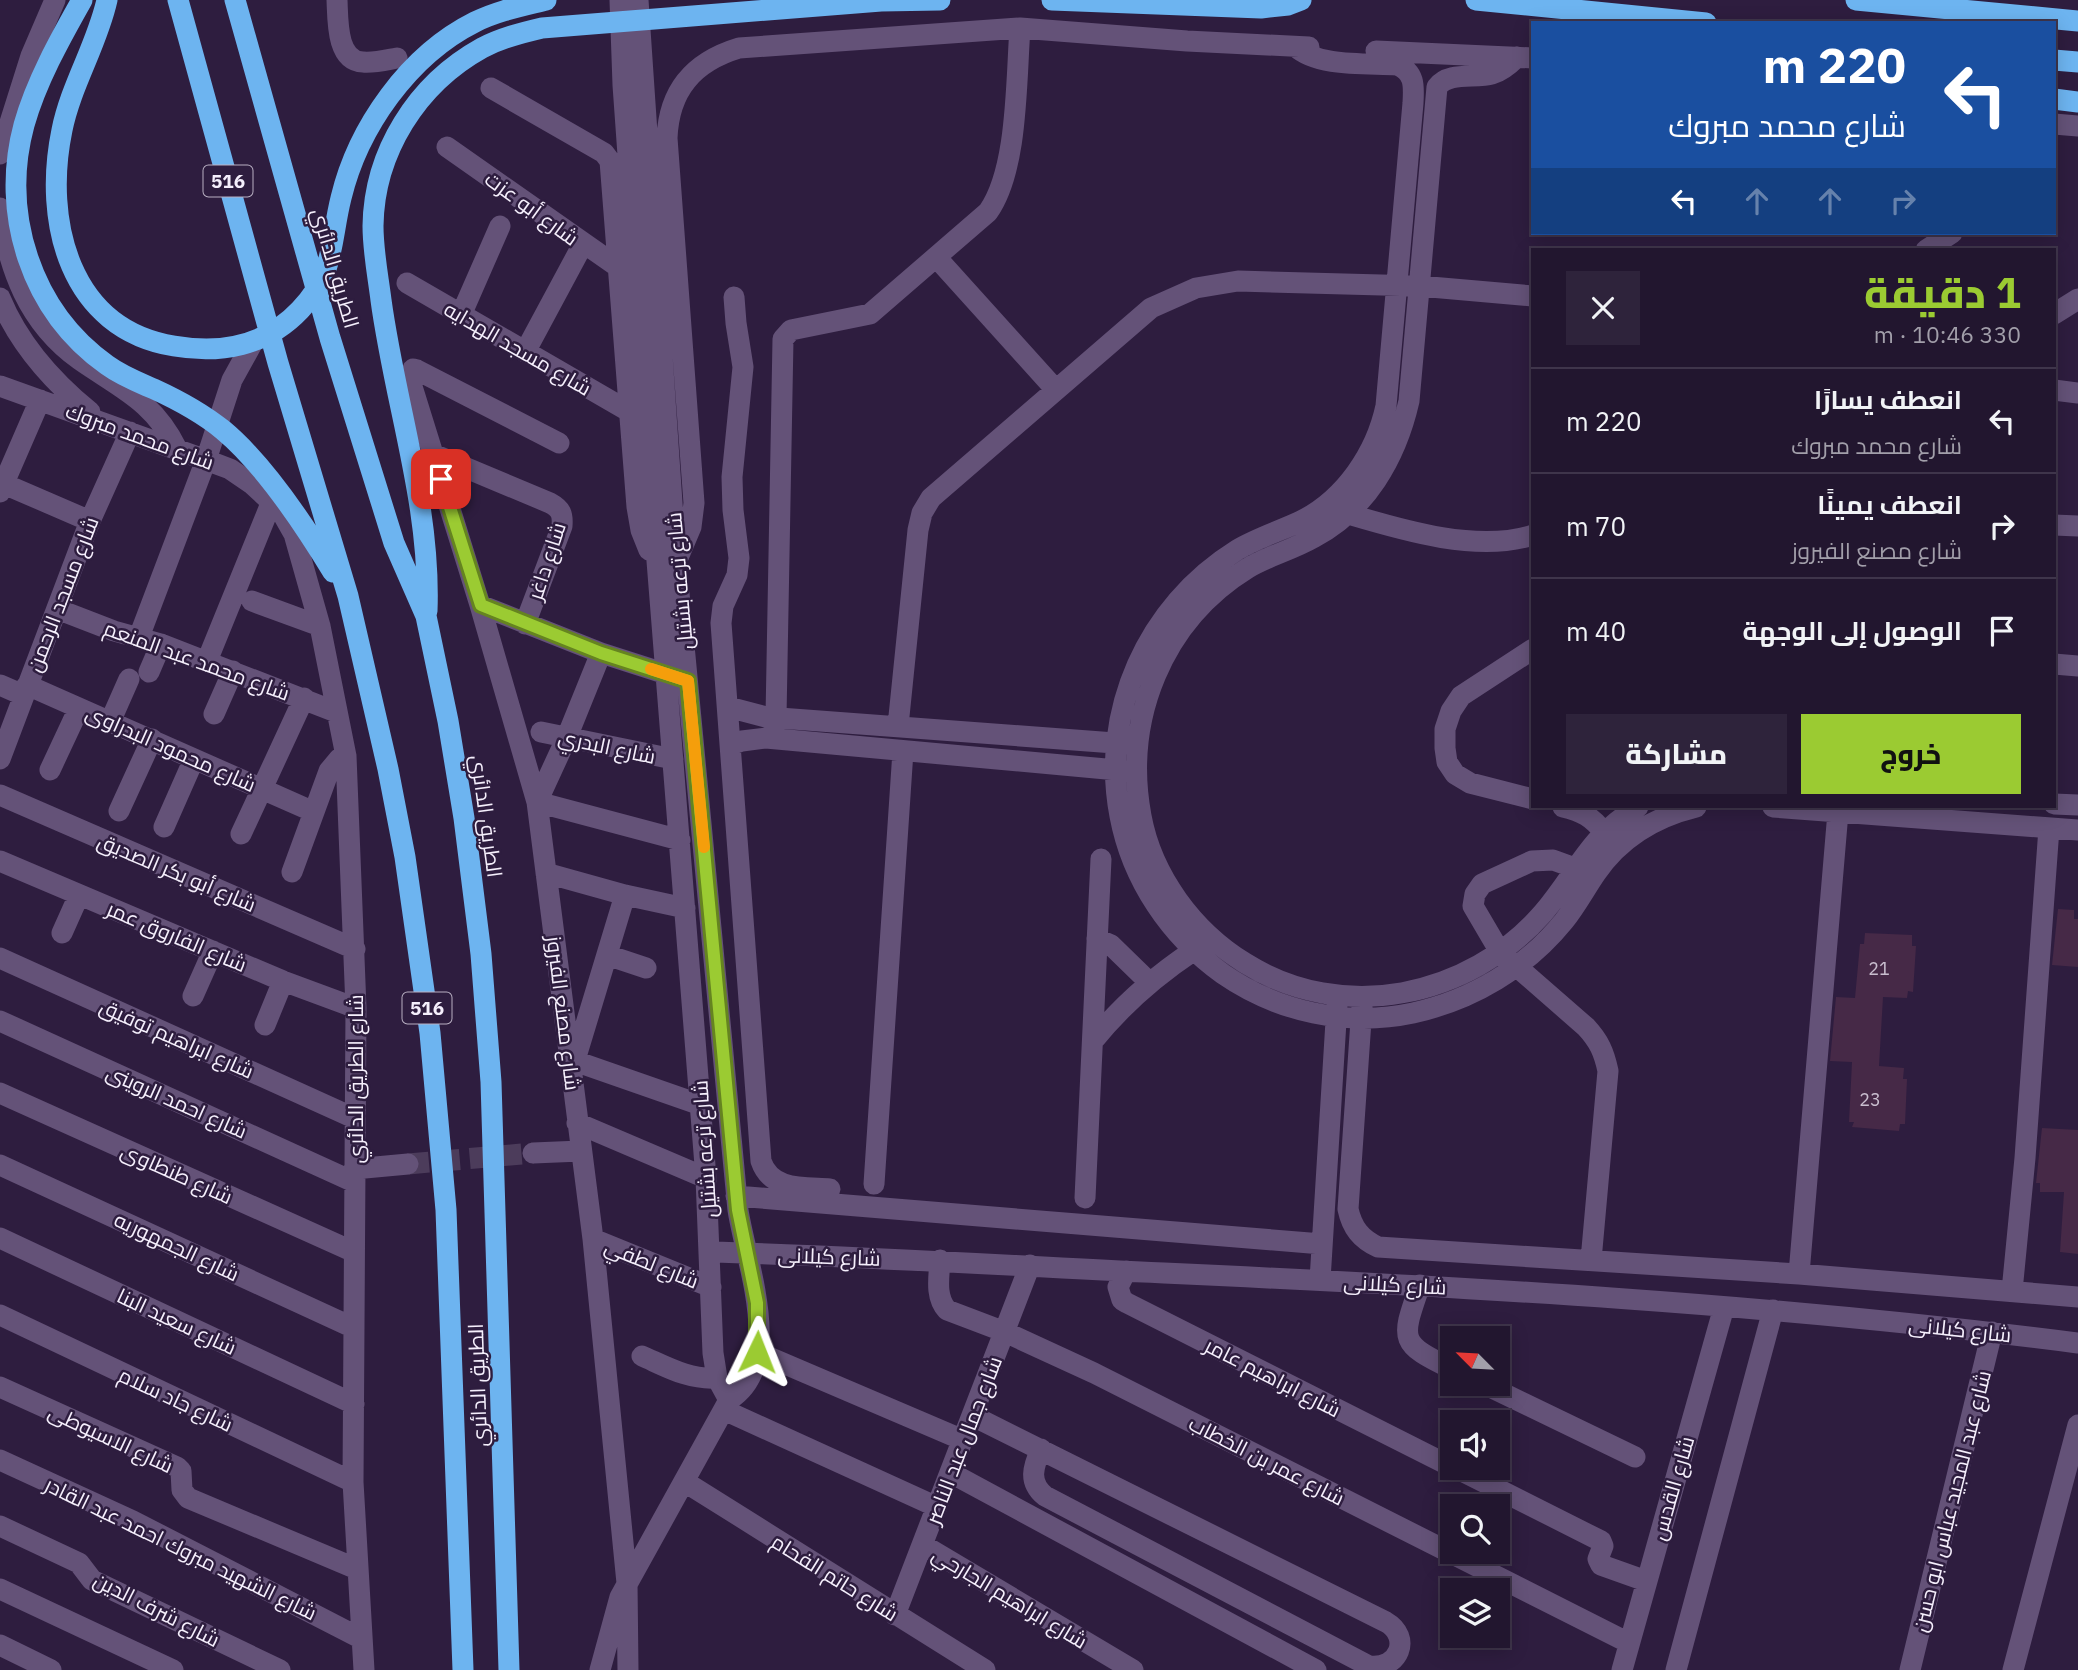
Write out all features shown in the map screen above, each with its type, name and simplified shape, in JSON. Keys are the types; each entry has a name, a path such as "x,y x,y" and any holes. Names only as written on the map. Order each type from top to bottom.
{"highway":[{"path":"82,0 25,100 8,206 28,262 48,302 61,320 107,365 179,401 204,416 238,443 297,516 348,596"},
{"path":"107,0 98,33 68,106 58,152 59,215 72,271 81,288 104,315 117,325 145,340 196,350 215,350 253,342 293,316 312,295 323,278 334,242 340,200 366,131 396,88 432,50 453,34 500,12 546,0"},
{"name":"الطريق الدائري","path":"178,0 278,363 348,596 391,782 419,944 430,1033 447,1230 463,1670"},
{"name":"الطريق الدائري","path":"235,0 330,338 394,543 426,616 464,818 481,954 491,1082 509,1670"},
{"path":"426,616 426,564 421,512 386,335 373,227 376,195 383,165 412,109 432,85 456,64 483,48 542,28 881,1 940,0"},
{"path":"1052,0 1261,8 1287,5 1301,0"},
{"path":"1476,0 1686,21"},
{"path":"1856,0 2078,21"},
{"path":"2056,60 2078,62"},
{"path":"2056,99 2078,102"}],"street":[{"path":"0,154 25,100 31,55 55,0"},
{"path":"337,0 341,41 351,58 363,62 397,58"},
{"name":"شارع ترعه بشتيل","path":"620,0 633,84 667,561 666,674 701,1105 713,1353 717,1378 726,1405"},
{"name":"شارع ترعه بشتيل","path":"633,84 638,0"},
{"path":"776,718 783,339 791,330 870,314 988,212 998,198 1011,148 1020,28"},
{"path":"667,561 691,527 694,503 668,122 678,91 688,78 710,59 738,48 1020,28 1296,47 1525,58"},
{"path":"1126,743 1140,720 1155,675 1166,653 1193,614 1219,589 1249,568 1312,539 1348,514 1388,463 1404,422 1409,401 1408,286 1413,103 1411,76 1403,67 1397,65 1312,58 1296,47"},
{"path":"1525,58 1492,74 1446,79 1437,87 1408,286 1378,435 1347,484 1318,510 1238,550 1196,581 1178,600 1147,642 1126,691 1125,771 1117,800 1130,855 1155,904 1193,951 1234,982 1259,995 1309,1013 1336,1006 1362,1007 1425,988 1464,974 1500,952 1542,914 1604,833 1637,808"},
{"name":"شارع ترعه بشتيل","path":"491,88 604,153 610,161 638,518 645,541 667,561 688,681 736,1196 757,1303 757,1352 749,1382 726,1405 627,1583 613,1616 600,1670"},
{"path":"2056,124 2078,126"},
{"name":"شارع أبو عزت","path":"447,147 618,267"},
{"path":"8,206 6,249 20,290 37,317 60,344 128,390 152,410 177,449"},
{"path":"461,314 500,226"},
{"path":"1929,248 1949,235"},
{"path":"525,352 583,244"},
{"path":"936,257 1056,390"},
{"path":"898,726 918,530 922,513 931,498 1151,308 1196,288 1238,281 1408,286 1531,296"},
{"name":"شارع مسجد الهدايه","path":"407,284 629,412"},
{"path":"734,297 743,359 743,382 732,477 738,567 722,614 761,1161 769,1176 782,1185 830,1189"},
{"path":"0,298 33,356 65,391 102,422"},
{"path":"2056,313 2078,299"},
{"path":"139,637 206,460 232,380 253,342"},
{"name":"شارع مصنع الفيروز","path":"559,443 417,370 413,369 410,373 481,605 537,802 593,1239 627,1583 628,1670"},
{"name":"شارع محمد مبروك","path":"0,386 230,469 272,501"},
{"path":"2056,390 2078,393"},
{"path":"40,400 2,488 90,521"},
{"name":"شارع مسجد الرحمن","path":"0,759 90,521 130,432"},
{"name":"شارع داغر","path":"433,454 550,503 558,508 563,516 562,526 525,624"},
{"path":"207,661 272,501"},
{"name":"شارع الطريق الدائري","path":"272,501 294,534 320,626 346,756 356,1008 353,1482 360,1638 364,1670"},
{"path":"1348,514 1401,528 1484,542 1531,535"},
{"path":"2056,525 2078,527"},
{"path":"252,601 320,626"},
{"path":"481,605 601,653 688,681"},
{"name":"شارع محمد عبد المنعم","path":"57,609 114,631 161,644 336,712"},
{"path":"110,722 161,644"},
{"path":"1531,650 1461,696 1451,711 1445,729 1447,762 1455,774 1469,783 1531,798"},
{"path":"601,653 537,802 680,840"},
{"path":"2056,664 2078,666"},
{"path":"214,714 233,671"},
{"name":"شارع محمود البدراوى","path":"0,685 25,690 79,708 314,812"},
{"path":"241,834 304,698"},
{"path":"728,707 776,718 1126,743"},
{"path":"50,770 79,708"},
{"name":"شارع البدري","path":"541,732 673,759"},
{"path":"731,745 766,738 1125,771"},
{"path":"119,811 152,740"},
{"path":"874,1185 904,751"},
{"path":"292,872 329,771 339,759 346,756"},
{"path":"164,827 194,759"},
{"path":"1125,771 1160,871 1188,914 1205,932 1245,964 1336,1006"},
{"name":"شارع أبو بكر الصديق","path":"0,795 355,949"},
{"path":"2056,804 2078,806"},
{"path":"1566,808 1584,813 1597,822 1604,833"},
{"path":"1362,1007 1386,1017 1431,1009 1473,993 1516,967 1550,937 1598,869 1622,844 1650,824 1693,808"},
{"path":"1786,808 1838,812 1937,813 2078,830"},
{"path":"1799,1274 1838,812"},
{"path":"2012,1291 2025,1158 2049,828"},
{"path":"1085,1198 1101,859"},
{"path":"1575,868 1553,860 1539,860 1487,881 1477,889 1473,900 1475,912 1500,952 1586,1027 1605,1054 1608,1070 1591,1260"},
{"name":"شارع الفاروق عمر","path":"0,861 283,981 356,1008"},
{"path":"546,873 685,908"},
{"path":"62,933 79,895"},
{"path":"625,895 572,1060 701,1105"},
{"path":"1097,939 1111,945 1149,982"},
{"path":"193,996 213,951"},
{"path":"1093,1041 1149,982 1193,951"},
{"path":"607,956 646,968"},
{"name":"شارع ابراهيم توفيق","path":"0,958 354,1118"},
{"path":"265,1025 283,981"},
{"path":"1320,1280 1336,1006"},
{"path":"1362,1007 1347,1199 1350,1219 1361,1236 1369,1242 1388,1248 1799,1274 2078,1297"},
{"name":"شارع احمد الروينى","path":"0,1021 354,1175"},
{"name":"شارع طنطاوى","path":"0,1093 354,1252"},
{"path":"578,1123 706,1178"},
{"path":"533,1153 581,1151"},
{"path":"354,1175 408,1164"},
{"name":"شارع الجمهوريه","path":"0,1165 354,1328"},
{"path":"736,1196 1322,1244"},
{"name":"شارع سعيد البنا","path":"0,1238 354,1404"},
{"name":"شارع لطفي","path":"593,1239 711,1287"},
{"name":"شارع كيلانى","path":"710,1252 940,1260 1420,1285 1773,1310 2078,1343"},
{"name":"شارع عمر بن الخطاب","path":"940,1260 939,1294 943,1305 954,1314 1005,1332 1094,1373 1629,1643"},
{"name":"شارع جمال عبد الناصر","path":"895,1615 1030,1265"},
{"name":"شارع ابراهيم عامر","path":"1125,1271 1118,1287 1122,1300 1127,1303 1440,1460"},
{"path":"1420,1285 1408,1320 1406,1335 1410,1344 1422,1354 1440,1363"},
{"name":"شارع القدس","path":"1622,1670 1724,1307"},
{"path":"1676,1670 1773,1310"},
{"name":"شارع جاد سلام","path":"0,1315 353,1482"},
{"name":"شارع عبد المجيد عباس ابو حسن","path":"1910,1670 1992,1332"},
{"path":"757,1352 963,1440"},
{"path":"642,1356 685,1375 717,1378"},
{"name":"شارع الاسيوطى","path":"0,1387 177,1467 181,1471 182,1490 188,1498 357,1569"},
{"path":"1509,1396 1635,1457"},
{"path":"726,1405 937,1507"},
{"path":"973,1416 1041,1449 1386,1622 1393,1626 1401,1638 1399,1653 1390,1664 1383,1667 1369,1665 1045,1496 1036,1486 1033,1475 1041,1449"},
{"path":"2013,1670 2078,1425"},
{"name":"شارع الشهيد مبروك احمد عبد القادر","path":"0,1460 133,1521 360,1638"},
{"path":"951,1473 1316,1670"},
{"name":"شارع ابراهيم عامر","path":"1480,1480 1601,1541 1603,1546 1598,1559 1601,1565 1646,1581"},
{"name":"شارع حاتم الفحام","path":"685,1482 985,1670"},
{"name":"شارع شرف الدين","path":"0,1526 79,1563 92,1580 280,1670"},
{"name":"شارع ابراهيم الجارحي","path":"923,1545 1133,1670"},
{"path":"0,1589 173,1670"},
{"path":"0,1645 51,1670"}],"building":[{"path":"2058,909 2074,910 2074,919 2078,919 2078,967 2052,965"},
{"path":"1865,933 1912,935 1912,946 1916,946 1913,992 1908,991 1907,998 1883,997 1879,1066 1904,1068 1903,1079 1907,1079 1905,1124 1900,1124 1899,1131 1852,1127 1854,1122 1849,1122 1852,1062 1830,1061 1836,997 1855,998 1860,944 1864,944"},
{"path":"2042,1128 2078,1130 2078,1254 2060,1252 2064,1192 2040,1192 2040,1183 2036,1183"}],"tunnel":[{"path":"408,1164 533,1153"}],"slow traffic":[{"path":"651,669 688,681 704,847"}],"route":[{"path":"441,479 481,605 601,653 688,681 738,1210 757,1303 757,1352"}]}
